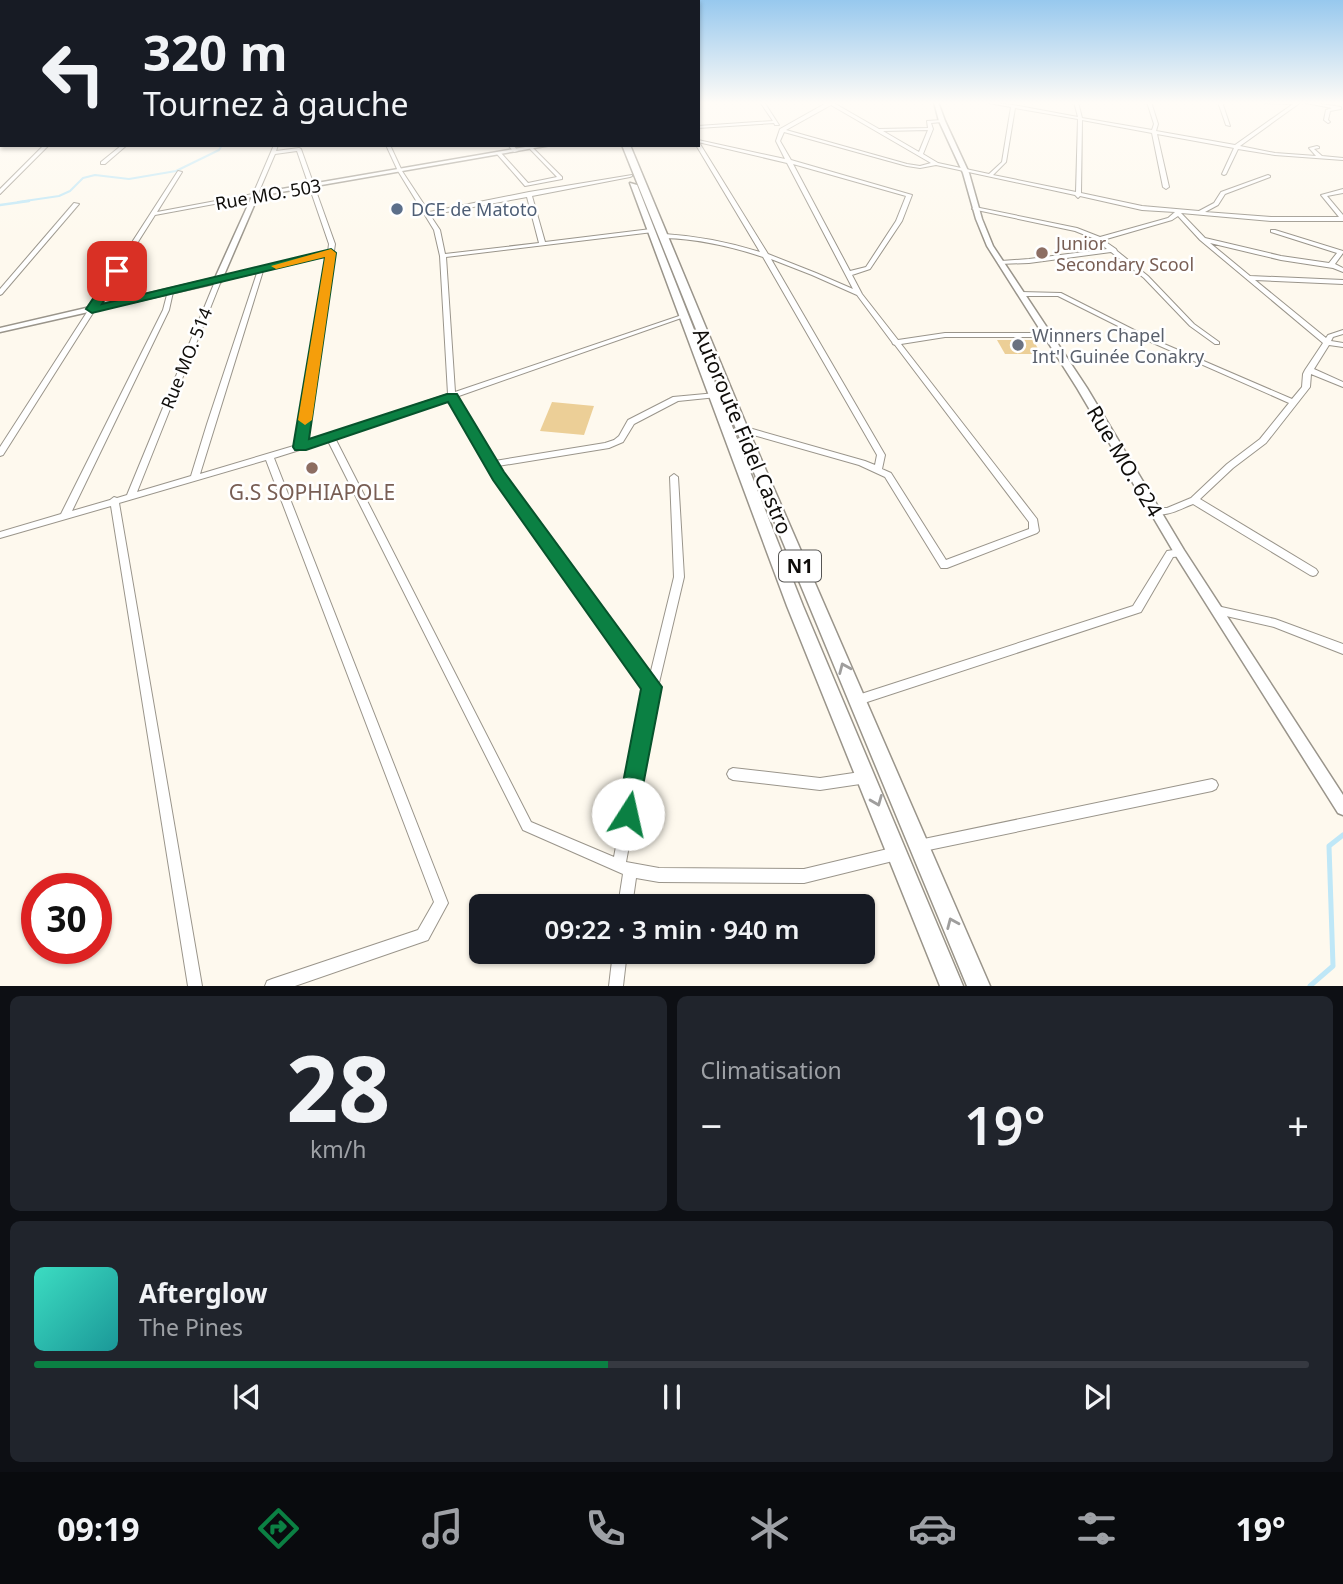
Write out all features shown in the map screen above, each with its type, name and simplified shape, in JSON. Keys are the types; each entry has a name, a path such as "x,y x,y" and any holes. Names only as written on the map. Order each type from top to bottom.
{"highway":[{"name":"Autoroute Fidel Castro","path":"618,148 657,233 721,395 795,606 952,985"},
{"name":"Autoroute Fidel Castro","path":"627,148 684,316 721,395 742,429 979,985"}],"street":[{"path":"0,192 44,148"},
{"path":"103,163 121,148"},
{"name":"Rue MO. 514","path":"131,495 274,148"},
{"path":"389,148 400,171 437,230 443,256 452,397 498,476 652,687"},
{"name":"Rue MO. 503","path":"154,214 499,154 513,148"},
{"path":"499,154 527,185 560,178 532,148"},
{"path":"701,148 881,455 878,470"},
{"path":"723,148 791,162 909,195 899,221 868,268 850,277 829,280"},
{"path":"742,429 862,463 888,475 944,565 1034,531 1034,521 859,294 782,148"},
{"path":"846,148 906,165 920,167 936,164"},
{"path":"911,148 936,164 1078,196 1178,213 1271,219 1343,219"},
{"path":"921,154 923,148"},
{"name":"Rue MO. 624","path":"954,148 965,170 981,229 1001,263 1048,335 1180,553 1343,808"},
{"path":"989,176 1004,162 1006,148"},
{"path":"1078,196 1079,148"},
{"path":"1157,148 1166,187"},
{"path":"1224,174 1236,148"},
{"path":"1247,148 1275,154 1343,159"},
{"path":"1311,148 1320,157"},
{"path":"272,153 299,149 332,244 300,447"},
{"path":"0,453 180,172"},
{"path":"428,214 630,176"},
{"path":"1199,213 1216,204 1223,194 1268,176"},
{"path":"1343,191 1324,195 1343,219"},
{"path":"529,194 542,243"},
{"path":"0,293 76,204"},
{"path":"975,209 1087,233 1100,239 1146,277 1192,325 1217,343"},
{"path":"1178,213 1202,239 1327,343 1343,345"},
{"path":"1100,239 1170,219 1178,213"},
{"path":"1273,231 1341,252 1331,265"},
{"path":"443,256 542,243 657,233 690,236 767,258 829,280 859,294"},
{"path":"1202,239 1280,258 1331,265 1343,270"},
{"path":"1001,263 1114,250"},
{"path":"0,330 331,253"},
{"path":"195,476 208,429 242,338 261,269"},
{"path":"1249,278 1343,282"},
{"path":"65,515 166,310 170,292"},
{"path":"1021,294 1059,294 1146,338 1293,402"},
{"path":"0,535 300,447 684,316"},
{"path":"1154,511 1168,510 1194,500 1230,466 1263,441 1306,387 1309,370 1331,336 1343,331"},
{"path":"895,343 945,335 1048,335"},
{"path":"1309,370 1343,385"},
{"path":"493,464 606,446 617,442 627,433 631,422 663,403 676,399 721,395"},
{"path":"330,437 527,825 624,867 659,875 804,876 898,854"},
{"path":"269,456 441,903 423,935 272,985"},
{"path":"625,894 624,867 652,687 678,577 674,477"},
{"path":"114,500 195,985"},
{"path":"1194,500 1313,572"},
{"path":"858,700 1137,609 1170,554 1180,553"},
{"path":"1217,610 1275,624 1343,649"},
{"path":"733,774 820,785 867,777"},
{"path":"919,846 1212,785"},
{"path":"616,985 619,964"}],"building":[{"name":"Winners Chapel Int'l Guinée Conakry","path":"997,340 1033,340 1040,352 1005,354"},
{"path":"552,402 594,406 584,435 540,431"}],"waterway":[{"path":"18,202 59,196 70,191 83,178 95,175 129,179 176,171 220,148"},
{"path":"0,205 29,201"},
{"path":"1310,986 1333,966 1329,846 1343,835"}],"slow traffic":[{"path":"276,266 331,253 305,420"}],"place":[{"name":"DCE de Matoto","path":"397,209"},
{"name":"Junior Secondary Scool","path":"1042,253"},
{"name":"Winners Chapel Int'l Guinée Conakry","path":"1018,345"},
{"name":"G.S SOPHIAPOLE","path":"312,468"}],"route":[{"path":"117,271 92,309 331,253 300,447 452,397 498,476 652,687 628,814"}]}
